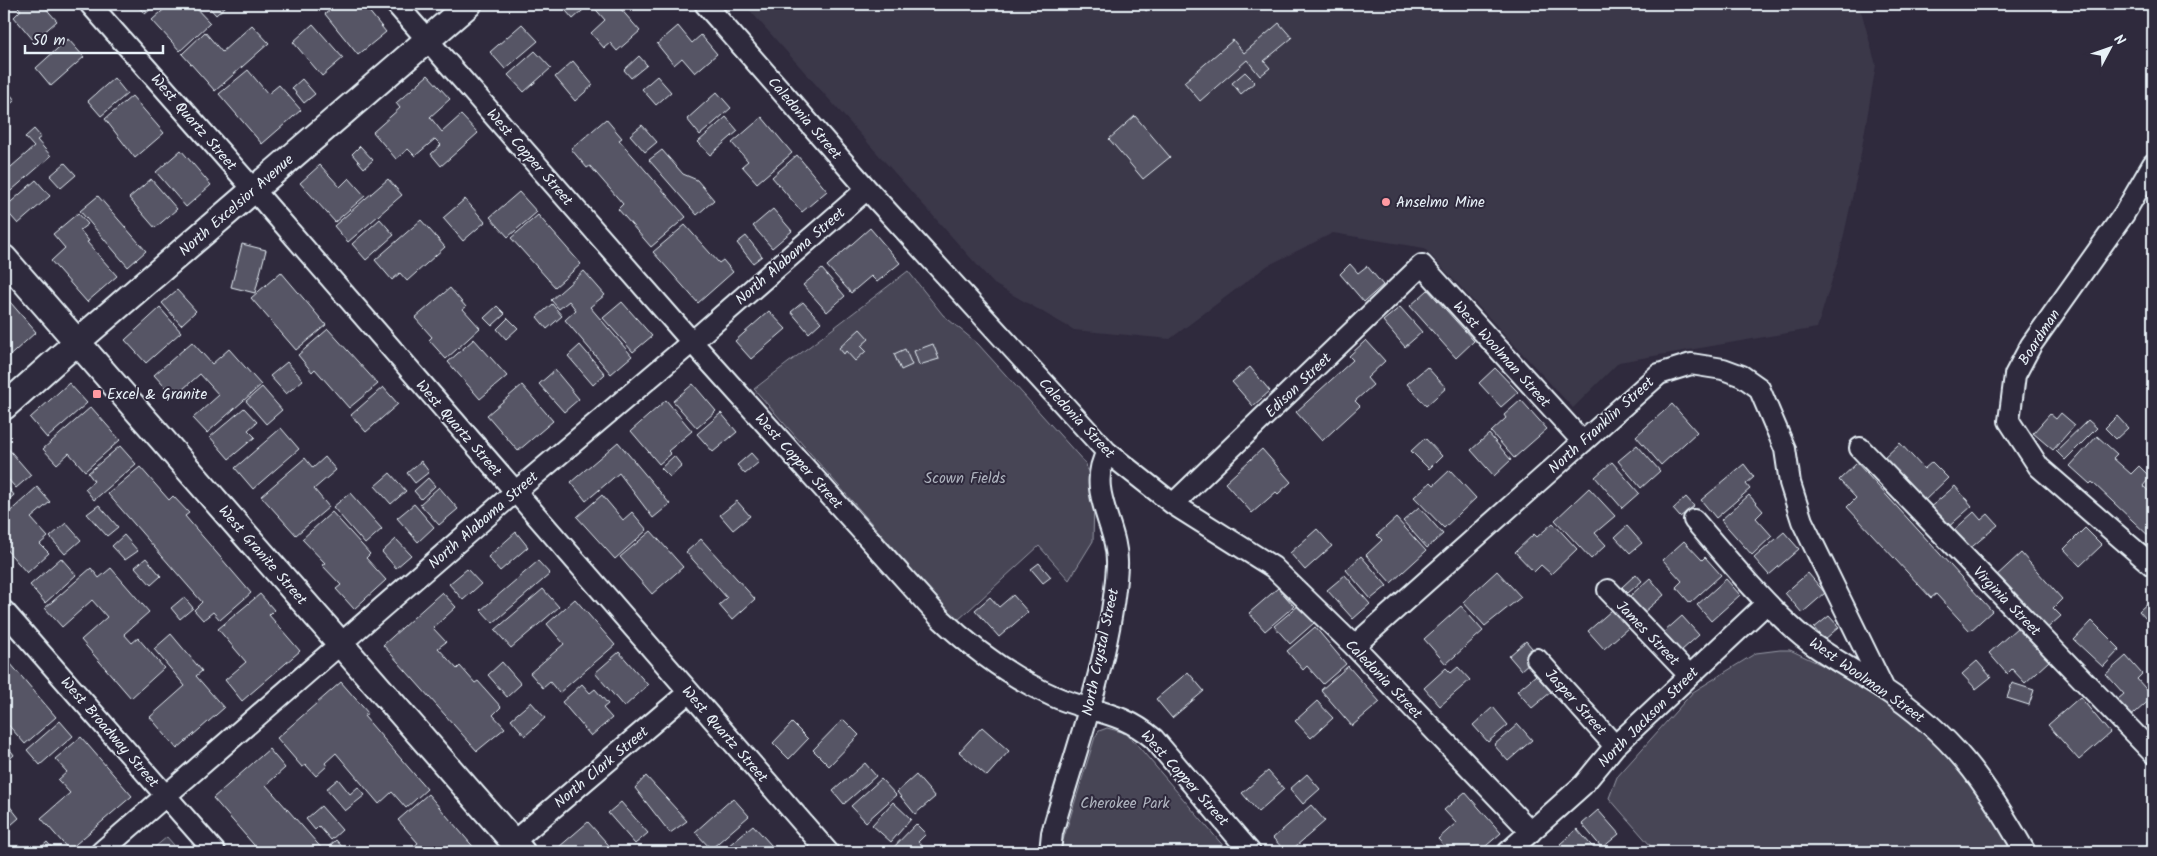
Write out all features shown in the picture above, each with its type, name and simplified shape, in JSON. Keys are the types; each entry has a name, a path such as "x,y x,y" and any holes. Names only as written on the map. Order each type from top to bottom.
{"street":[{"name":"West Quartz Street","path":"90,4 254,190 828,852"},
{"name":"West Copper Street","path":"396,4 692,342 927,604 957,634 982,654 1052,696 1122,718 1141,728 1154,740 1250,852"},
{"name":"North Excelsior Avenue","path":"4,407 469,4"},
{"name":"Caledonia Street","path":"705,4 867,189 1107,452 1173,504 1273,567 1354,646 1531,832"},
{"name":"Boardman","path":"2153,164 2124,214 2031,345 2014,375 2009,421 2039,467 2153,566"},
{"name":"North Alabama Street","path":"100,852 867,189"},
{"name":"West Granite Street","path":"4,258 518,847"},
{"name":"West Woolman Street","path":"1422,265 1583,442"},
{"name":"Edison Street","path":"1173,504 1422,265"},
{"name":"North Franklin Street","path":"1354,646 1659,374 1691,364 1723,368 1742,376 1759,388 1784,449 1790,483 1802,521 1884,689"},
{"name":"Virginia Street","path":"1860,448 2152,749"},
{"name":"North Crystal Street","path":"1050,852 1052,832 1088,708 1112,608 1117,552 1101,501 1098,477 1100,463 1107,452"},
{"name":"West Woolman Street","path":"1694,520 1767,603 1798,633 1884,689 1941,733 1960,753 1998,804 2025,852"},
{"name":"James Street","path":"1608,590 1689,675"},
{"name":"North Jackson Street","path":"1508,852 1583,785 1616,746 1767,603"},
{"name":"West Broadway Street","path":"4,611 215,852"},
{"name":"Jasper Street","path":"1537,659 1616,746"},
{"name":"North Clark Street","path":"518,847 689,692"}],"shaded area":[{"name":"Anselmo Mine","path":"744,4 1857,4 1862,14 1876,65 1858,171 1839,257 1817,328 1619,362 1573,408 1424,248 1333,233 1267,266 1170,339 1074,330 994,284"}],"green space":[{"name":"Scown Fields","path":"908,271 943,315 978,344 1086,464 1094,499 1093,541 1069,580 1039,546 957,621 754,389"},
{"path":"1790,650 1824,666 1893,708 1936,743 1999,821 2015,852 1656,852 1609,798 1617,777 1693,692 1756,653"},
{"name":"Cherokee Park","path":"1107,728 1122,732 1133,740 1225,848 1219,852 1061,852 1060,850 1095,737 1099,731"},
{"path":"167,837 180,852 149,852"}],"building":[{"path":"15,4 42,4 57,21 34,41 14,17 21,10"},
{"path":"136,4 157,4 145,14"},
{"path":"170,4 192,4 210,23 180,51 152,20"},
{"path":"206,4 228,4 216,15"},
{"path":"337,4 363,4 386,32 358,55 325,14"},
{"path":"560,4 590,4 573,19"},
{"path":"591,4 622,4 619,7 640,31 617,51 610,43 604,48 591,33 605,20"},
{"path":"1140,4 1155,4 1146,11"},
{"path":"1279,23 1292,38 1264,61 1270,68 1260,76 1247,60 1200,101 1184,82 1233,40 1244,53"},
{"path":"313,24 343,58 322,76 293,42"},
{"path":"522,24 538,41 505,69 490,52"},
{"path":"252,25 269,43 215,91 182,54 205,32 222,52"},
{"path":"678,26 692,43 701,35 717,54 695,73 682,58 674,65 657,44"},
{"path":"68,39 84,57 51,86 36,68"},
{"path":"535,51 551,68 524,92 508,75"},
{"path":"639,56 647,65 631,78 624,70"},
{"path":"573,61 593,85 575,101 555,77"},
{"path":"248,70 268,94 279,85 301,110 262,144 219,94"},
{"path":"1245,72 1255,82 1241,94 1232,83"},
{"path":"428,75 450,99 430,117 442,132 461,115 478,133 441,166 431,154 441,145 435,139 415,156 408,149 396,159 373,132 400,108 396,103"},
{"path":"657,76 671,92 656,105 642,89"},
{"path":"114,78 127,94 101,116 88,101"},
{"path":"302,79 315,94 304,103 292,88"},
{"path":"4,87 15,100 4,110"},
{"path":"717,92 731,108 700,135 687,119"},
{"path":"132,96 164,133 135,158 105,119"},
{"path":"1135,116 1170,157 1143,179 1109,139"},
{"path":"726,117 738,131 710,155 698,142"},
{"path":"762,117 792,153 757,183 742,166 748,161 732,143"},
{"path":"606,119 622,138 619,140 686,217 651,247 618,209 623,204 590,166 587,168 571,149"},
{"path":"642,125 657,142 645,152 630,135"},
{"path":"34,129 41,137 37,140 51,156 4,197 4,173 34,147 25,137"},
{"path":"360,146 373,160 364,168 352,154"},
{"path":"181,150 211,185 186,207 156,172"},
{"path":"662,150 683,174 697,180 714,200 697,215 649,160"},
{"path":"797,155 827,191 802,212 772,177"},
{"path":"65,163 76,175 61,188 50,176"},
{"path":"320,165 340,187 349,178 365,196 335,222 300,183"},
{"path":"151,179 177,209 155,228 129,198"},
{"path":"388,179 402,195 348,242 334,226"},
{"path":"36,180 50,196 18,224 4,208"},
{"path":"519,192 537,212 508,237 490,217"},
{"path":"98,196 146,251 128,267 80,211"},
{"path":"465,199 485,222 463,241 443,218"},
{"path":"773,209 792,231 772,248 753,226"},
{"path":"78,213 88,224 80,230 89,241 87,242 117,276 87,302 51,261 65,248 53,234"},
{"path":"538,215 581,264 555,287 511,238"},
{"path":"380,219 394,235 366,260 352,244"},
{"path":"421,220 445,247 407,281 400,273 392,280 375,260"},
{"path":"685,225 719,263 723,260 733,272 698,303 653,252"},
{"path":"870,228 900,263 877,282 871,276 851,293 827,266"},
{"path":"746,236 762,256 753,263 737,243"},
{"path":"242,244 266,250 255,293 231,287"},
{"path":"1350,264 1358,273 1367,266 1383,285 1364,302 1340,274"},
{"path":"822,269 845,296 827,312 803,285"},
{"path":"584,271 605,295 590,307 632,356 611,374 565,320 576,310 569,301 559,309 551,300"},
{"path":"281,272 326,325 296,350 251,298"},
{"path":"450,288 466,307 463,309 480,328 446,359 429,340 432,337 415,318"},
{"path":"177,290 196,311 181,325 162,303"},
{"path":"1428,290 1474,341 1456,358 1410,306"},
{"path":"4,295 36,332 4,361"},
{"path":"622,302 652,336 633,352 603,318"},
{"path":"803,302 821,322 809,333 791,312"},
{"path":"552,304 562,316 547,329 537,317"},
{"path":"497,306 505,314 492,326 484,318"},
{"path":"1400,307 1422,332 1405,347 1383,321"},
{"path":"160,308 181,332 146,363 125,340"},
{"path":"769,311 786,329 751,359 735,341"},
{"path":"508,318 518,328 506,339 497,329"},
{"path":"328,329 378,384 349,408 315,369 312,372 298,355"},
{"path":"860,329 869,339 861,346 866,351 855,361 846,351 844,354 839,348"},
{"path":"474,339 507,376 480,399 448,362"},
{"path":"1366,340 1385,361 1367,378 1373,385 1355,401 1360,406 1322,441 1296,412 1353,360 1349,356"},
{"path":"192,342 212,364 229,349 261,385 207,433 193,418 219,395 200,374 174,397 154,375"},
{"path":"933,344 939,359 919,365 914,351"},
{"path":"580,345 605,374 593,385 568,356"},
{"path":"905,349 912,365 901,370 894,354"},
{"path":"287,362 303,380 286,394 270,376"},
{"path":"1250,367 1270,391 1253,406 1232,382"},
{"path":"1427,367 1446,388 1426,406 1407,384"},
{"path":"1495,368 1518,392 1501,407 1479,383"},
{"path":"555,370 579,399 564,412 539,384"},
{"path":"69,383 87,403 47,438 30,418"},
{"path":"693,384 716,411 697,428 673,401"},
{"path":"522,385 553,421 518,451 487,415"},
{"path":"262,387 282,410 266,424 246,401"},
{"path":"383,387 398,404 366,432 351,415"},
{"path":"666,400 692,431 668,451 671,454 659,464 631,431"},
{"path":"1521,400 1547,429 1514,458 1491,432 1506,418 1504,415"},
{"path":"1672,404 1697,432 1661,465 1636,436"},
{"path":"91,407 120,440 85,471 69,453 57,464 43,449"},
{"path":"244,408 257,422 248,430 255,437 229,459 210,437"},
{"path":"721,413 737,432 713,452 697,434"},
{"path":"2061,413 2075,425 2053,450 2033,433 2050,414 2056,419"},
{"path":"2117,416 2128,428 2116,439 2105,428"},
{"path":"2088,420 2097,428 2065,460 2056,451"},
{"path":"281,428 299,449 253,489 235,468"},
{"path":"1489,434 1511,460 1494,476 1471,450"},
{"path":"2097,436 2117,454 2113,458 2131,474 2139,466 2150,477 2143,486 2152,494 2153,492 2153,540 2092,482 2090,484 2070,466"},
{"path":"1425,438 1442,456 1429,469 1411,451"},
{"path":"618,442 670,504 653,518 619,473 586,501 571,482"},
{"path":"1900,443 1924,469 1932,462 1948,478 1922,503 1882,460"},
{"path":"1637,445 1660,471 1641,488 1618,461"},
{"path":"6,446 31,475 16,488 4,475 4,448"},
{"path":"120,446 136,464 94,500 85,489 94,481 88,473"},
{"path":"1262,449 1291,482 1278,494 1276,492 1252,513 1225,483"},
{"path":"751,453 759,462 745,474 737,465"},
{"path":"674,456 682,466 670,477 661,468"},
{"path":"325,457 336,470 314,489 329,507 296,535 261,496 305,458 313,468"},
{"path":"421,461 429,472 415,483 407,473"},
{"path":"1612,462 1639,493 1622,508 1595,477"},
{"path":"1857,463 1992,611 1970,631 1936,594 1931,598 1847,507 1856,498 1839,480"},
{"path":"1744,464 1754,477 1746,484 1750,489 1716,518 1701,500"},
{"path":"140,467 169,500 173,496 189,513 185,516 251,593 220,620 213,612 203,620 194,610 202,602 108,494"},
{"path":"1450,470 1476,498 1444,528 1414,497 1431,482 1434,485"},
{"path":"390,473 406,491 391,504 375,486"},
{"path":"428,478 435,486 421,499 414,491"},
{"path":"4,482 14,495 4,504"},
{"path":"1955,486 1972,506 1946,529 1928,509"},
{"path":"37,487 50,502 31,518 48,537 40,544 49,553 27,573 4,547 4,517"},
{"path":"439,487 458,509 439,525 420,504"},
{"path":"1589,488 1615,516 1595,533 1606,545 1591,559 1555,520"},
{"path":"350,493 382,529 365,544 333,507"},
{"path":"602,495 623,520 632,512 647,530 615,559 577,517"},
{"path":"1749,495 1763,511 1756,518 1772,536 1752,555 1721,520"},
{"path":"1686,497 1694,506 1680,517 1673,509"},
{"path":"737,501 750,516 733,530 720,515"},
{"path":"414,504 434,527 418,542 397,518"},
{"path":"99,505 118,527 107,536 87,514"},
{"path":"1419,507 1443,534 1427,548 1403,521"},
{"path":"332,512 370,554 366,558 386,580 354,609 336,589 341,585 322,565 325,563 302,539"},
{"path":"1974,512 1981,520 1988,514 1998,525 1967,551 1951,533"},
{"path":"1396,518 1426,551 1391,583 1366,555 1382,540 1377,535"},
{"path":"66,523 81,540 65,554 50,537"},
{"path":"1553,523 1577,549 1551,574 1541,565 1534,572 1515,552 1534,534 1537,537"},
{"path":"1627,526 1642,543 1630,553 1615,537"},
{"path":"2085,528 2102,545 2080,566 2064,549"},
{"path":"1317,529 1332,546 1305,570 1290,553"},
{"path":"651,531 683,567 652,594 620,557"},
{"path":"516,532 528,547 500,571 488,557"},
{"path":"1784,532 1799,549 1769,575 1754,558"},
{"path":"124,535 138,551 125,560 112,546"},
{"path":"396,539 411,555 396,568 382,552"},
{"path":"701,539 755,599 732,620 719,605 727,598 686,552"},
{"path":"1684,541 1702,560 1705,557 1721,575 1690,603 1676,587 1682,581 1663,560"},
{"path":"2021,553 2062,599 2053,608 2061,616 2043,632 1994,578"},
{"path":"1361,556 1387,586 1371,599 1346,570"},
{"path":"61,558 76,575 45,603 30,585"},
{"path":"146,558 161,576 151,585 135,567"},
{"path":"538,561 550,574 493,623 481,610"},
{"path":"1039,563 1051,577 1043,583 1031,569"},
{"path":"91,568 99,578 111,568 149,612 124,634 132,643 138,638 164,668 131,698 81,640 107,617 92,600 62,627 45,608"},
{"path":"467,569 481,584 463,600 449,584"},
{"path":"1497,571 1521,597 1485,626 1463,602"},
{"path":"1808,573 1825,593 1802,613 1785,593"},
{"path":"1636,574 1642,581 1628,593 1622,587"},
{"path":"1345,575 1370,604 1353,619 1327,590"},
{"path":"1650,578 1664,595 1643,613 1629,597"},
{"path":"1726,579 1740,595 1711,621 1697,605"},
{"path":"1278,588 1294,606 1265,631 1249,613"},
{"path":"543,589 559,607 511,648 495,630"},
{"path":"442,592 456,607 433,628 446,642 438,648 457,669 460,666 475,683 478,681 501,707 493,715 505,728 477,751 383,645"},
{"path":"260,594 274,610 269,615 300,651 242,701 225,680 246,662 218,629"},
{"path":"1013,595 1028,612 999,637 975,610 990,597 999,607"},
{"path":"184,597 193,608 180,619 171,608"},
{"path":"2153,598 2153,627 2139,611"},
{"path":"575,599 615,645 559,693 550,682 543,688 530,673 564,644 547,624"},
{"path":"1299,605 1314,623 1290,644 1274,626"},
{"path":"1461,606 1483,631 1446,664 1424,639"},
{"path":"1612,610 1628,628 1604,649 1588,631"},
{"path":"1682,616 1699,635 1681,651 1664,632"},
{"path":"1829,616 1839,627 1824,640 1814,628"},
{"path":"2092,621 2120,649 2103,667 2074,640"},
{"path":"1315,627 1346,664 1323,684 1307,666 1303,670 1287,651"},
{"path":"2018,627 2049,661 2025,683 2012,669 2007,674 1989,653"},
{"path":"171,634 202,671 196,676 224,708 177,749 150,717 185,686 154,649"},
{"path":"1526,641 1538,655 1521,670 1509,656"},
{"path":"619,652 648,685 624,707 595,673"},
{"path":"4,656 56,717 25,744 4,720"},
{"path":"2126,656 2142,674 2137,679 2153,697 2127,720 2112,704 2124,694 2106,674"},
{"path":"1977,661 1991,677 1976,689 1962,674"},
{"path":"502,662 521,684 507,697 488,675"},
{"path":"1348,666 1380,702 1352,726 1321,690"},
{"path":"1458,667 1470,680 1440,706 1424,688 1446,668 1451,673"},
{"path":"1188,672 1204,691 1172,718 1156,699"},
{"path":"1536,675 1551,692 1532,708 1517,691"},
{"path":"341,682 368,713 364,716 427,789 406,808 392,792 379,804 336,753 325,763 327,766 316,776 306,765 302,767 277,738"},
{"path":"2012,683 2034,690 2029,705 2007,698"},
{"path":"582,684 590,693 595,689 608,704 603,708 612,718 591,736 562,702"},
{"path":"2080,697 2110,733 2079,760 2048,725"},
{"path":"1317,701 1333,718 1311,738 1295,721"},
{"path":"531,702 545,718 525,736 511,719"},
{"path":"1493,707 1508,725 1488,742 1473,725"},
{"path":"843,719 859,735 829,766 813,750"},
{"path":"60,721 73,736 40,765 27,750"},
{"path":"792,723 808,739 789,759 773,743"},
{"path":"1518,724 1532,740 1508,761 1494,745"},
{"path":"982,727 1009,751 987,776 959,752"},
{"path":"81,737 132,796 69,850 41,818 70,793 58,780 67,772 55,759"},
{"path":"6,744 14,755 4,764 4,746"},
{"path":"269,749 285,768 266,785 324,851 336,840 347,852 260,852 213,798"},
{"path":"865,763 876,776 844,804 833,791"},
{"path":"1268,771 1284,789 1258,812 1242,793"},
{"path":"1307,774 1320,789 1303,804 1290,789"},
{"path":"916,775 935,797 915,814 897,792"},
{"path":"646,776 687,821 670,833 635,788"},
{"path":"338,779 350,794 358,787 365,795 345,811 326,789"},
{"path":"881,779 896,795 866,822 851,806"},
{"path":"1465,792 1501,833 1479,852 1450,852 1438,839 1456,823 1444,810"},
{"path":"428,794 476,850 474,852 407,852 418,843 398,820"},
{"path":"733,798 749,816 711,849 695,832"},
{"path":"621,802 648,833 635,844 608,813"},
{"path":"893,802 911,819 891,842 872,825"},
{"path":"8,804 19,818 4,831 4,808"},
{"path":"1311,805 1325,821 1289,852 1286,852 1273,838"},
{"path":"321,806 342,830 331,840 319,826 315,830 306,819"},
{"path":"1598,810 1619,834 1602,848 1582,824"},
{"path":"588,822 615,852 564,852 559,847"},
{"path":"916,824 926,834 918,842 929,852 889,852"},
{"path":"753,825 772,846 770,848 774,852 721,852"},
{"path":"1577,829 1597,852 1567,852 1560,844"},
{"path":"4,838 12,848 6,852 4,852"},
{"path":"47,842 56,852 36,852"},
{"path":"19,845 25,852 10,852"}],"place":[{"name":"Anselmo Mine","path":"1386,202"},
{"name":"Excel & Granite","path":"97,394"}]}
